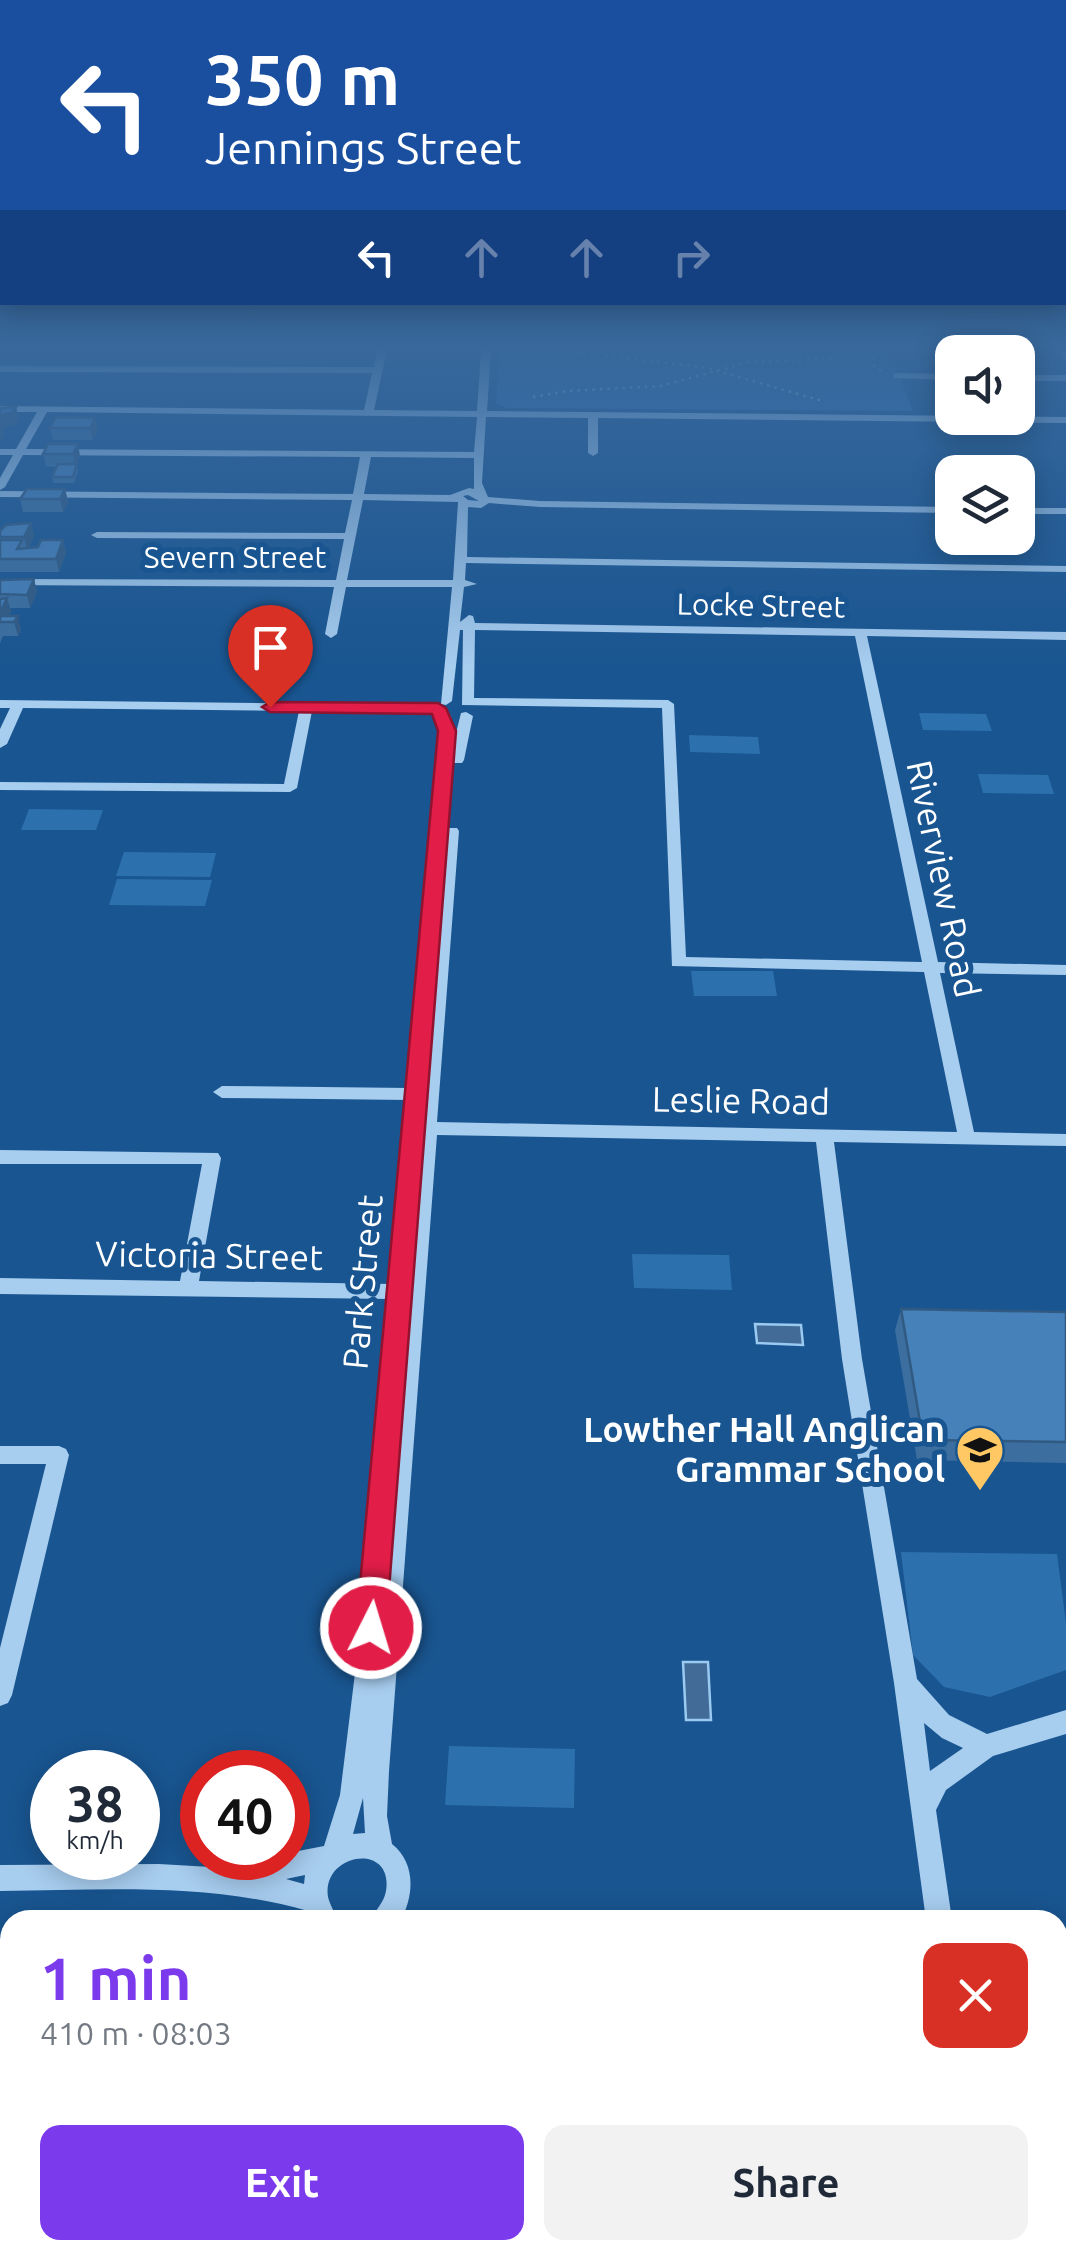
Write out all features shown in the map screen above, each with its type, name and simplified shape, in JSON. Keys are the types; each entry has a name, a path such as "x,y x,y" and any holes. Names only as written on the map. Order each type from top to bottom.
{"street":[{"path":"19,455 0,490 418,495 540,504 935,510"},
{"path":"332,634 366,455"},
{"name":"Park Street","path":"467,560 459,496 474,455"},
{"name":"Park Street","path":"391,1910 398,1899 400,1884 398,1871 382,1850 375,1816 376,1786 408,1292 459,740 467,707 462,626 465,584 474,520 482,501 474,455"},
{"path":"1035,511 1066,512"},
{"path":"97,534 349,536"},
{"path":"467,560 1066,569"},
{"name":"Severn Street","path":"0,582 465,584"},
{"name":"Park Street","path":"425,1094 448,745 443,709 462,626"},
{"name":"Locke Street","path":"462,626 1066,636"},
{"name":"Riverview Road","path":"860,632 967,1138"},
{"path":"0,704 443,709 668,704 678,962 1066,970"},
{"path":"0,744 18,704"},
{"path":"0,786 290,788 306,708"},
{"path":"222,1092 425,1094"},
{"name":"Leslie Road","path":"422,1128 1066,1140"},
{"path":"824,1135 852,1360 906,1683 937,1910"},
{"path":"0,1158 212,1158 188,1288"},
{"name":"Victoria Street","path":"0,1286 408,1292"},
{"name":"Park Street","path":"320,1910 315,1884 332,1854 352,1795 360,1742 408,1292"},
{"path":"0,1454 60,1455 0,1695"},
{"path":"906,1683 930,1716 950,1732 987,1746"},
{"path":"922,1812 936,1781 987,1746 1066,1722"},
{"path":"310,1859 358,1844 382,1850"},
{"path":"0,1878 180,1878"},
{"path":"236,1880 282,1889 320,1910"}],"shaded area":[{"path":"919,713 986,714 992,731 923,730"},
{"path":"689,735 758,737 760,754 690,752"},
{"path":"978,774 1048,775 1054,794 983,793"},
{"path":"29,809 103,810 96,830 21,830"},
{"path":"124,852 216,853 210,877 116,876"},
{"path":"117,879 212,880 205,906 109,905"},
{"path":"691,971 773,971 777,996 694,996"},
{"path":"632,1254 729,1255 732,1290 634,1288"},
{"path":"755,1324 801,1325 803,1345 757,1343"},
{"path":"901,1552 1057,1554 1066,1623 1066,1670 990,1697 944,1687 913,1655"},
{"path":"683,1662 708,1662 711,1720 686,1720"},
{"path":"449,1746 575,1749 574,1808 445,1805"}],"building":[{"path":"58,464 77,464 73,477 52,477"},
{"path":"27,489 65,489 60,499 20,499"},
{"path":"31,523 24,537 0,537 6,525"},
{"path":"0,540 22,540 17,549 38,547 41,540 63,540 56,559 0,559"},
{"path":"34,579 27,595 0,594 0,580"},
{"path":"0,616 18,616 14,622 0,622"},
{"path":"901,1309 1066,1312 1066,1442 923,1440"}],"place":[{"name":"Lowther Hall Anglican Grammar School","path":"980,1492"}],"route":[{"path":"270,707 438,708 447,731 371,1628"}]}
